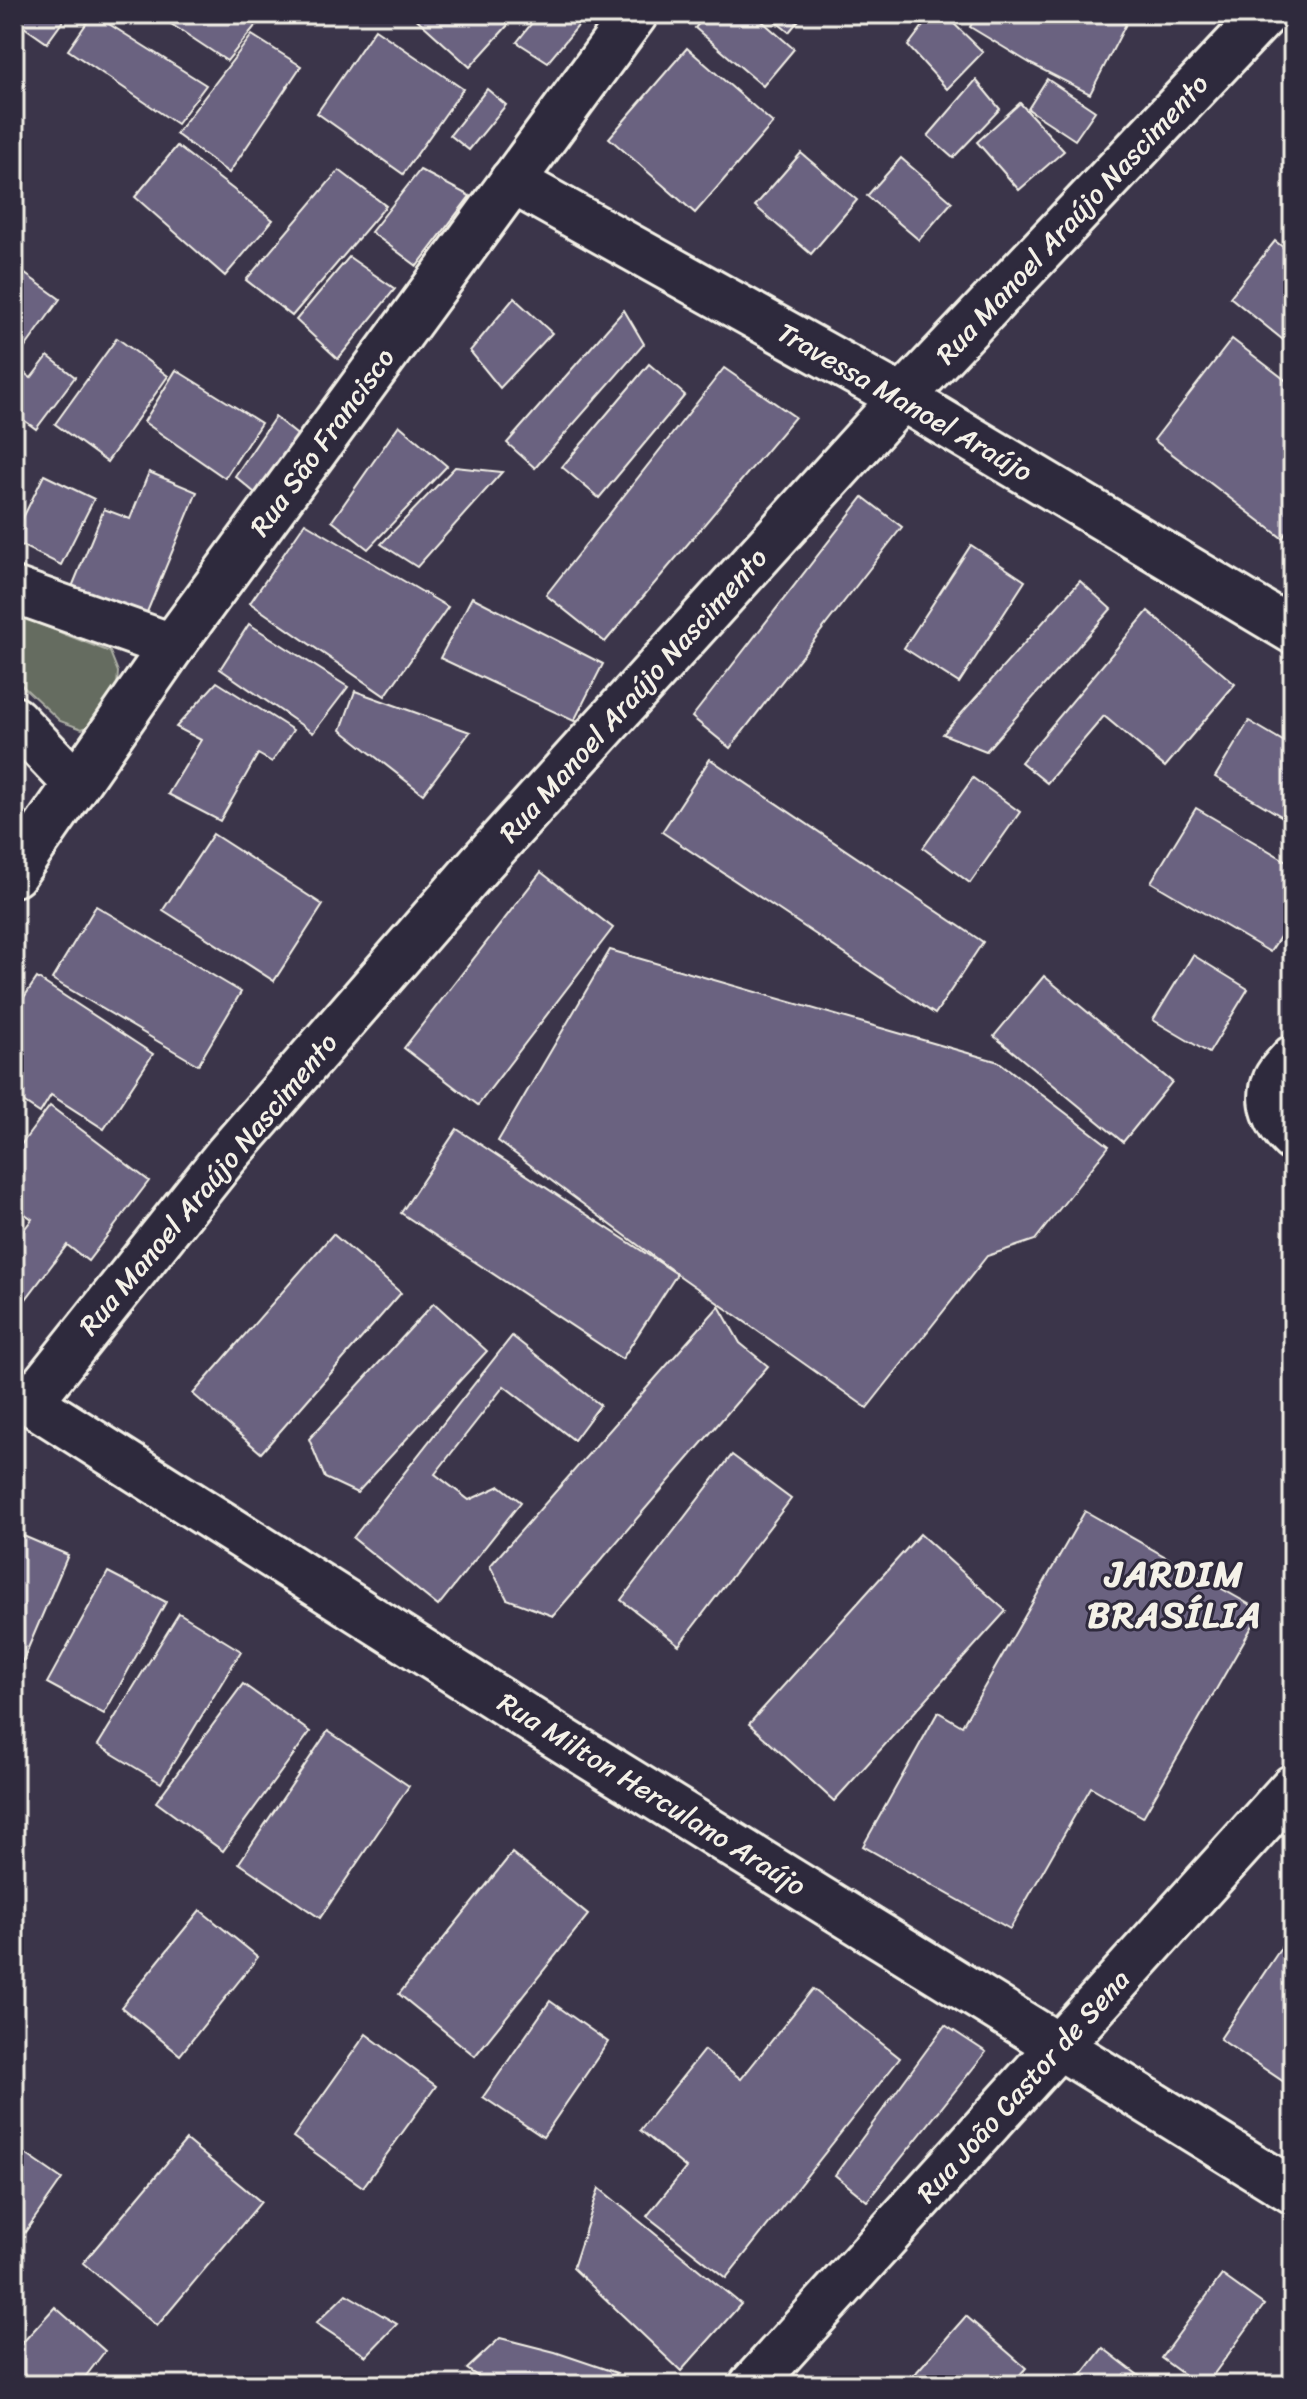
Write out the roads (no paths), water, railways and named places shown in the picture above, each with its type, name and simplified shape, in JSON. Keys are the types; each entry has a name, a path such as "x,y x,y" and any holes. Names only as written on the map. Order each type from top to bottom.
{"street":[{"name":"Rua São Francisco","path":"14,874 172,646 635,14"},
{"name":"Rua Manoel Araújo Nascimento","path":"22,1397 236,1144 479,865 902,398 1265,14"},
{"name":"Travessa Manoel Araújo","path":"512,181 902,398 1293,631"},
{"path":"14,590 172,646"},
{"path":"14,719 76,784"},
{"path":"1284,1068 1272,1106 1280,1127 1293,1139"},
{"name":"Rua Milton Herculano Araújo","path":"22,1397 558,1737 1293,2191"},
{"name":"Rua João Castor de Sena","path":"752,2385 1293,1787"}],"district":[{"name":"JARDIM BRASÍLIA","path":"1175,1594"}]}
